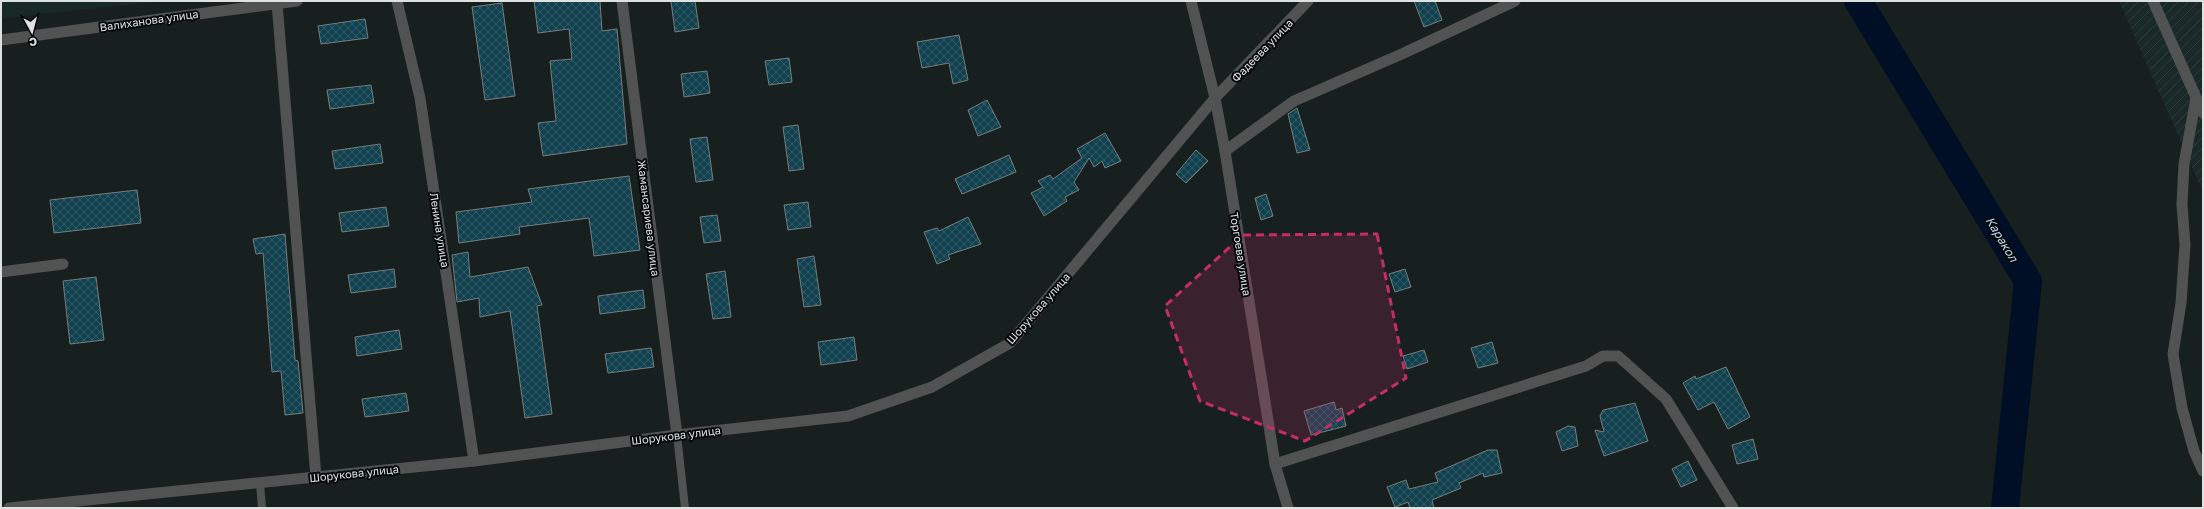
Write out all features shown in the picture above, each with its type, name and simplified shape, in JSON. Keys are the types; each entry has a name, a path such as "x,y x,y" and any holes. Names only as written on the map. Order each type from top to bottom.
{"street":[{"name":"Валиханова улица","path":"1,40 296,1"},
{"name":"Ленина улица","path":"396,1 420,98 474,461"},
{"name":"Жамансариева улица","path":"622,1 677,435"},
{"name":"Торгоева улица","path":"1191,1 1215,98 1275,464 1288,508"},
{"name":"Фадеева улица","path":"1215,98 1308,1"},
{"path":"1225,152 1294,101 1404,53 1515,1"},
{"path":"2153,1 2203,113"},
{"path":"277,3 316,477"},
{"name":"Шорукова улица","path":"9,508 474,461 677,435 848,416 932,387 1010,343 1215,98"},
{"path":"2196,98 2184,164 2182,204 2185,245 2181,303 2173,354 2182,408 2194,451 2203,471"},
{"path":"1,272 63,264"},
{"path":"1275,464 1579,368 1603,356 1618,356 1666,399 1733,508"}],"lane":[{"path":"677,435 685,508"},
{"path":"260,482 262,508"}],"highlighted area":[{"path":"1377,234 1406,378 1305,441 1200,401 1165,306 1243,235"}],"shaded area":[{"path":"1,1 166,1 1,18"},
{"path":"2119,1 2203,1 2203,192"}],"building":[{"path":"534,1 600,1 602,31 617,29 627,144 543,156 538,123 556,121 550,61 572,59 569,29 538,33"},
{"path":"671,1 695,1 699,28 675,32"},
{"path":"1414,1 1435,1 1442,20 1424,27"},
{"path":"502,3 515,96 485,100 472,7"},
{"path":"365,19 368,38 321,44 318,26"},
{"path":"959,35 968,80 953,84 949,63 922,68 917,42"},
{"path":"789,58 792,82 769,85 765,61"},
{"path":"707,71 710,93 684,97 681,74"},
{"path":"371,85 374,103 330,109 327,90"},
{"path":"987,100 1001,127 978,136 968,110"},
{"path":"1297,108 1310,150 1297,153 1288,114"},
{"path":"798,125 804,169 789,171 783,127"},
{"path":"1105,133 1121,161 1105,168 1102,161 1094,167 1089,158 1074,182 1079,190 1065,197 1067,201 1044,216 1031,193 1043,187 1038,181 1050,175 1053,179 1082,158 1077,149"},
{"path":"707,137 713,180 696,182 690,139"},
{"path":"380,144 383,163 335,169 332,151"},
{"path":"1196,150 1208,161 1186,183 1176,174"},
{"path":"1009,155 1016,172 962,194 955,179"},
{"path":"629,176 640,250 594,256 589,218 519,227 520,234 459,243 456,212 532,202 528,189"},
{"path":"137,190 141,223 54,233 50,200"},
{"path":"1266,194 1273,216 1261,220 1255,198"},
{"path":"808,202 811,227 788,230 784,205"},
{"path":"386,207 389,226 342,232 339,213"},
{"path":"717,215 721,241 704,243 700,217"},
{"path":"968,217 981,244 948,255 950,259 937,264 924,232 937,228 939,231"},
{"path":"285,234 295,360 298,361 303,413 285,415 281,371 272,372 263,253 256,254 253,239"},
{"path":"468,252 470,277 528,267 542,305 537,306 552,414 525,418 510,311 480,317 479,298 457,302 452,255"},
{"path":"814,256 821,305 804,307 797,259"},
{"path":"394,269 396,287 351,293 348,275"},
{"path":"1405,269 1411,287 1395,292 1389,274"},
{"path":"725,271 731,317 713,319 706,274"},
{"path":"96,277 104,340 70,344 63,281"},
{"path":"643,290 645,308 600,314 598,296"},
{"path":"399,330 402,349 357,356 355,337"},
{"path":"854,337 857,360 821,365 818,342"},
{"path":"1492,342 1498,363 1478,368 1471,348"},
{"path":"651,348 654,367 608,373 605,354"},
{"path":"1424,350 1428,362 1407,369 1403,356"},
{"path":"1726,367 1750,417 1728,429 1714,402 1698,410 1683,383 1695,376 1696,379"},
{"path":"406,393 409,411 365,417 362,399"},
{"path":"1334,402 1336,410 1342,408 1346,426 1311,435 1304,411"},
{"path":"1635,403 1648,441 1604,456 1595,430 1604,432 1600,416 1603,410"},
{"path":"1568,426 1575,427 1578,446 1562,451 1556,432"},
{"path":"1753,439 1758,459 1737,464 1732,445"},
{"path":"1488,450 1497,450 1502,473 1484,477 1483,473 1459,483 1461,488 1432,500 1434,508 1410,508 1408,502 1395,507 1387,487 1406,480 1409,489 1438,482 1435,473"},
{"path":"1688,461 1697,480 1681,487 1672,469"}],"waterway":[{"name":"Каракол","path":"1858,1 2028,281 2005,508"}]}
